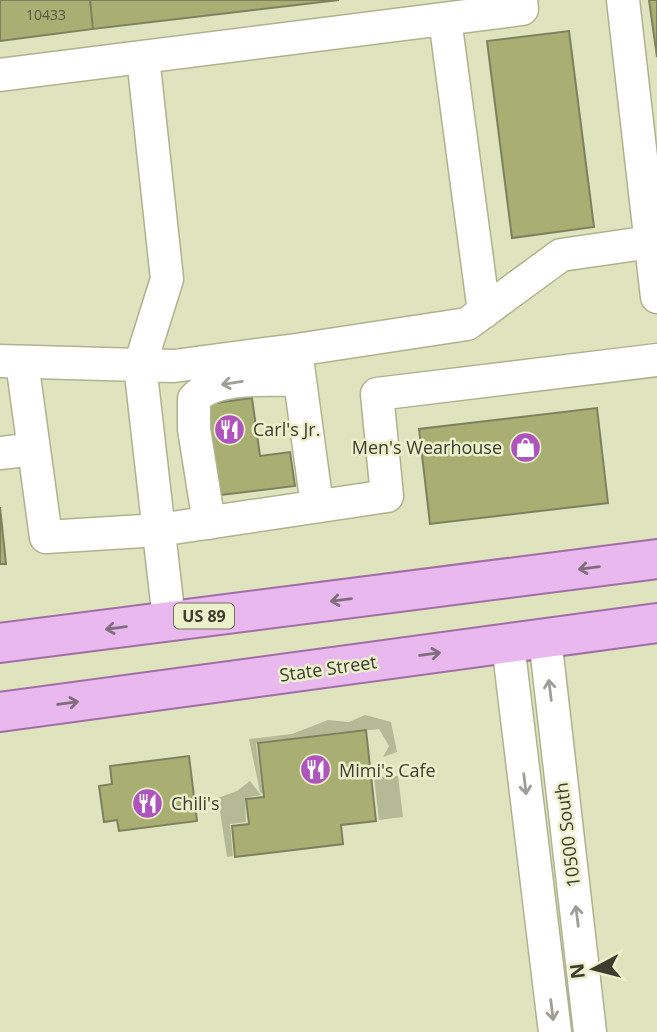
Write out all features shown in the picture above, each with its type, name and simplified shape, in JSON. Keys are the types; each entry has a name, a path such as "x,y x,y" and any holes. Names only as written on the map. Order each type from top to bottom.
{"main road":[{"name":"US 89","path":"0,643 657,559"},
{"name":"State Street","path":"0,712 657,623"}],"street":[{"path":"0,75 522,9 521,0"},
{"path":"623,0 654,242 657,297"},
{"path":"445,19 484,312"},
{"path":"143,57 167,279 140,365 169,620"},
{"path":"209,523 194,429 194,399 198,394 215,386 249,381 298,365 467,324 561,255 654,242"},
{"path":"298,365 174,366 11,361 34,449 46,537 159,530 387,496 377,394 657,360"},
{"path":"298,365 317,506"},
{"path":"0,453 34,449"},
{"name":"10500 South","path":"526,641 555,1032"},
{"name":"10500 South","path":"526,641 590,1032"}],"green space":[{"path":"365,715 391,722 397,752 383,757 389,746 379,729 256,744 263,794 260,792 249,739 292,734 328,720 349,722"},
{"path":"398,776 403,817 379,820 374,777"},
{"path":"250,781 261,795 245,798 246,822 230,824 233,856 227,857 218,798 237,791"}],"building":[{"path":"0,0 90,0 93,29 0,41"},
{"path":"90,0 339,0 93,29"},
{"path":"649,0 657,0 657,57"},
{"path":"569,31 594,227 512,238 487,41"},
{"name":"Carl's Jr.","path":"252,398 260,456 290,452 295,486 213,496 201,405"},
{"path":"597,408 608,503 430,524 419,429"},
{"path":"0,507 6,564 0,564"},
{"name":"Mimi's Cafe","path":"366,730 376,821 341,825 343,844 235,857 232,826 249,824 246,799 264,797 258,743"},
{"name":"Chili's","path":"189,756 197,821 119,831 117,820 104,822 99,786 112,784 110,766"}],"place":[{"name":"Carl's Jr.","path":"230,429"},
{"name":"Men's Wearhouse","path":"525,447"},
{"name":"Mimi's Cafe","path":"316,770"},
{"name":"Chili's","path":"148,803"}]}
